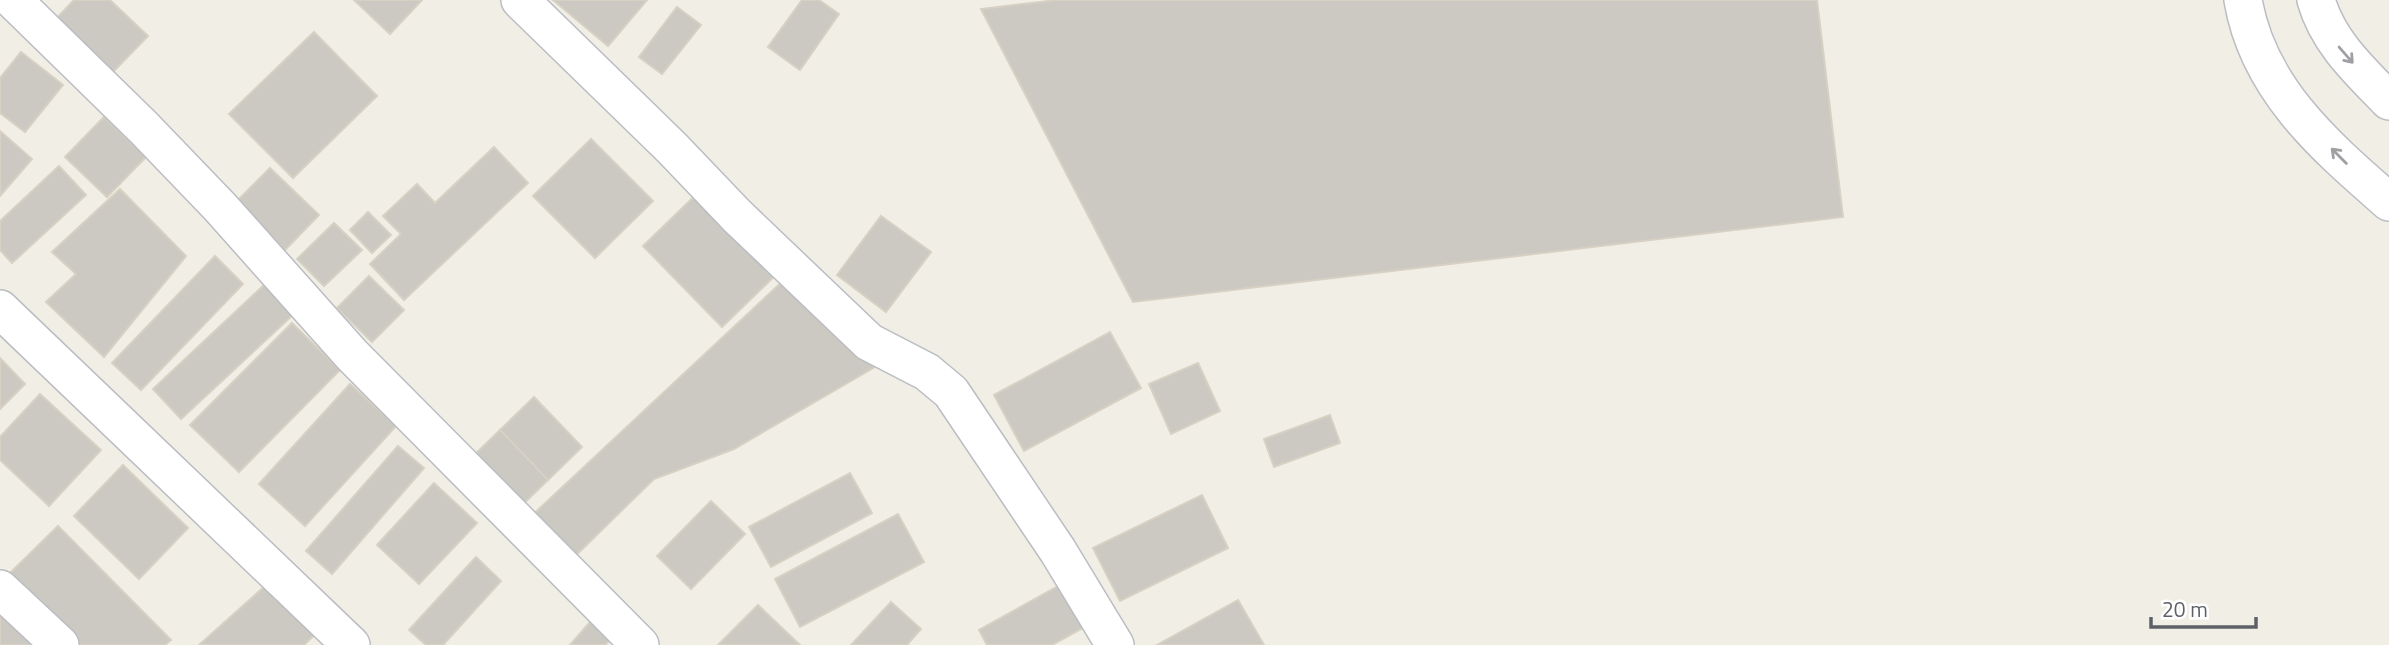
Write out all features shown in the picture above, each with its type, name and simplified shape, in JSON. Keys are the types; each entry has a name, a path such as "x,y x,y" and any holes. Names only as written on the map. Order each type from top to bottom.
{"street":[{"path":"520,0 672,148 737,216 869,342 927,372 951,393 1058,551 1115,645"},
{"path":"2243,0 2261,61 2277,88 2303,120 2389,202"},
{"path":"2316,0 2327,30 2343,53 2389,101"},
{"path":"16,9 144,128 220,207 352,355 640,645"},
{"path":"0,309 351,645"},
{"path":"0,589 60,645"}],"building":[{"path":"74,0 110,0 148,36 110,75 54,21"},
{"path":"354,0 422,0 390,34"},
{"path":"553,0 647,0 608,46"},
{"path":"802,0 819,0 839,14 800,70 768,47"},
{"path":"1057,0 1817,0 1843,217 1133,302 981,9"},
{"path":"677,7 701,25 662,74 639,57"},
{"path":"314,32 377,96 293,178 229,114"},
{"path":"21,52 63,85 25,132 0,113 0,78"},
{"path":"104,117 146,157 107,197 65,157"},
{"path":"0,131 32,159 0,196"},
{"path":"591,139 653,201 595,258 533,196"},
{"path":"494,147 528,183 404,300 370,264 401,234 383,216 417,184 435,203"},
{"path":"59,166 86,195 12,263 0,250 0,221"},
{"path":"270,168 319,215 285,250 236,202"},
{"path":"704,187 782,269 722,327 643,246"},
{"path":"120,189 186,256 104,357 46,302 76,274 52,252"},
{"path":"368,212 391,235 372,253 350,230"},
{"path":"881,216 931,252 886,312 837,275"},
{"path":"334,223 362,250 324,286 297,259"},
{"path":"215,256 243,284 141,390 112,363"},
{"path":"369,276 404,310 372,342 337,308"},
{"path":"786,278 880,364 734,449 654,479 566,565 525,522"},
{"path":"265,284 294,314 181,419 153,389"},
{"path":"292,323 340,370 239,472 190,425"},
{"path":"1110,332 1141,388 1024,451 994,395"},
{"path":"0,358 25,384 0,409"},
{"path":"1198,363 1220,411 1171,434 1149,384"},
{"path":"350,384 396,426 305,526 259,484"},
{"path":"40,394 101,450 49,506 0,460 0,437"},
{"path":"534,397 582,447 548,480 500,430"},
{"path":"1330,415 1340,443 1274,467 1264,439"},
{"path":"500,430 548,480 514,513 466,463"},
{"path":"398,446 424,468 332,574 306,551"},
{"path":"123,465 188,528 139,579 74,516"},
{"path":"850,473 872,513 771,567 749,527"},
{"path":"434,483 477,523 419,584 377,545"},
{"path":"1202,495 1228,548 1120,601 1093,548"},
{"path":"711,501 745,534 691,589 657,556"},
{"path":"898,514 924,562 800,627 775,579"},
{"path":"58,526 171,640 165,645 74,645 7,576"},
{"path":"476,557 501,581 443,645 426,645 409,630"},
{"path":"274,578 321,629 304,645 199,645"},
{"path":"1067,581 1090,624 1052,645 987,645 979,630"},
{"path":"1238,600 1264,645 1157,645"},
{"path":"891,602 921,629 907,645 851,645"},
{"path":"758,605 800,645 718,645"},
{"path":"0,611 32,645 0,645"},
{"path":"591,621 611,639 605,645 570,645"}]}
